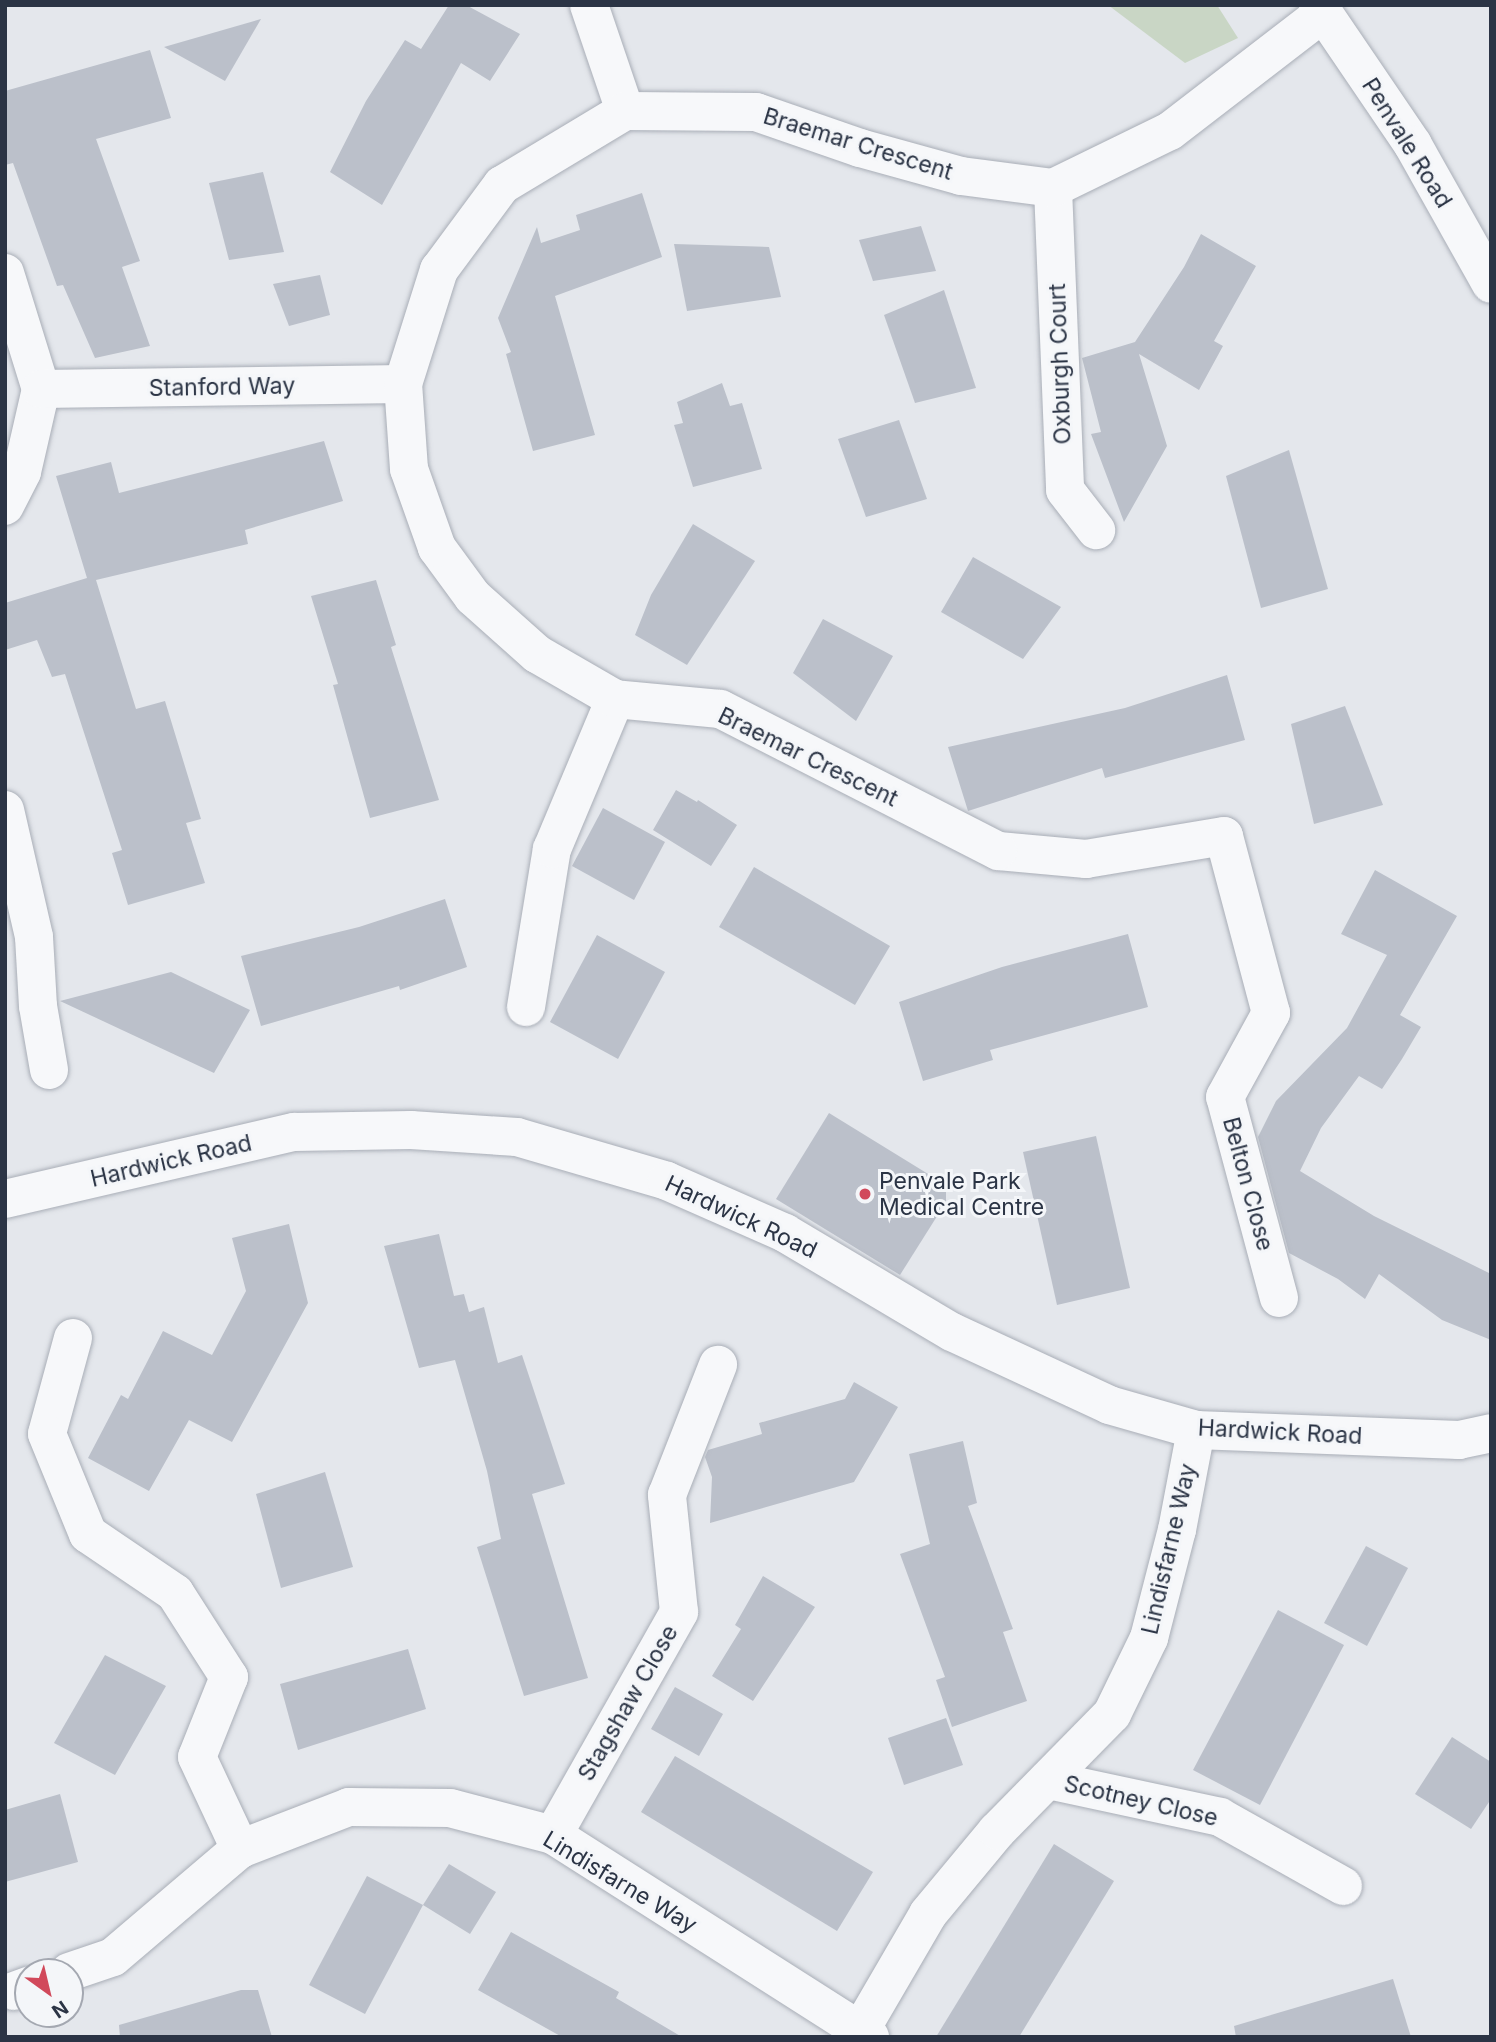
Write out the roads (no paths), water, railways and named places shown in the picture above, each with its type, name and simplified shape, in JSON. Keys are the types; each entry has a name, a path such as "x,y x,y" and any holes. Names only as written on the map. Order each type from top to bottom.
{"street":[{"path":"589,5 625,111"},
{"path":"1053,188 1170,131 1321,9"},
{"name":"Penvale Road","path":"1321,9 1413,145 1491,284"},
{"name":"Braemar Crescent","path":"1053,188 961,176 860,148 756,112 625,111 502,185 439,270 403,384 409,469 437,548 473,597 537,654 615,699 720,709 998,851 1086,859 1224,836"},
{"name":"Oxburgh Court","path":"1053,188 1065,490 1096,530"},
{"path":"5,273 41,389 22,472 5,506"},
{"name":"Stanford Way","path":"41,389 403,384"},
{"path":"526,1007 552,849 615,699"},
{"path":"5,810 34,937 38,1006 49,1070"},
{"name":"Belton Close","path":"1224,836 1271,1013 1225,1097 1279,1298"},
{"name":"Hardwick Road","path":"5,1199 294,1132 411,1130 517,1138 667,1181 785,1233 951,1332 1109,1405 1196,1430 1459,1440 1491,1433"},
{"path":"73,1338 47,1434 89,1534 175,1593 229,1677 197,1757 240,1849"},
{"name":"Stagshaw Close","path":"553,1835 679,1612 667,1495 718,1364"},
{"name":"Lindisfarne Way","path":"84,1967 113,1956 240,1849 349,1807 450,1808 553,1835 865,2034 928,1914 998,1831 1112,1714 1149,1638 1177,1530 1196,1430"},
{"name":"Scotney Close","path":"1048,1780 1220,1816 1343,1886"}],"place":[{"name":"Penvale Park Medical Centre","path":"865,1194"}]}
